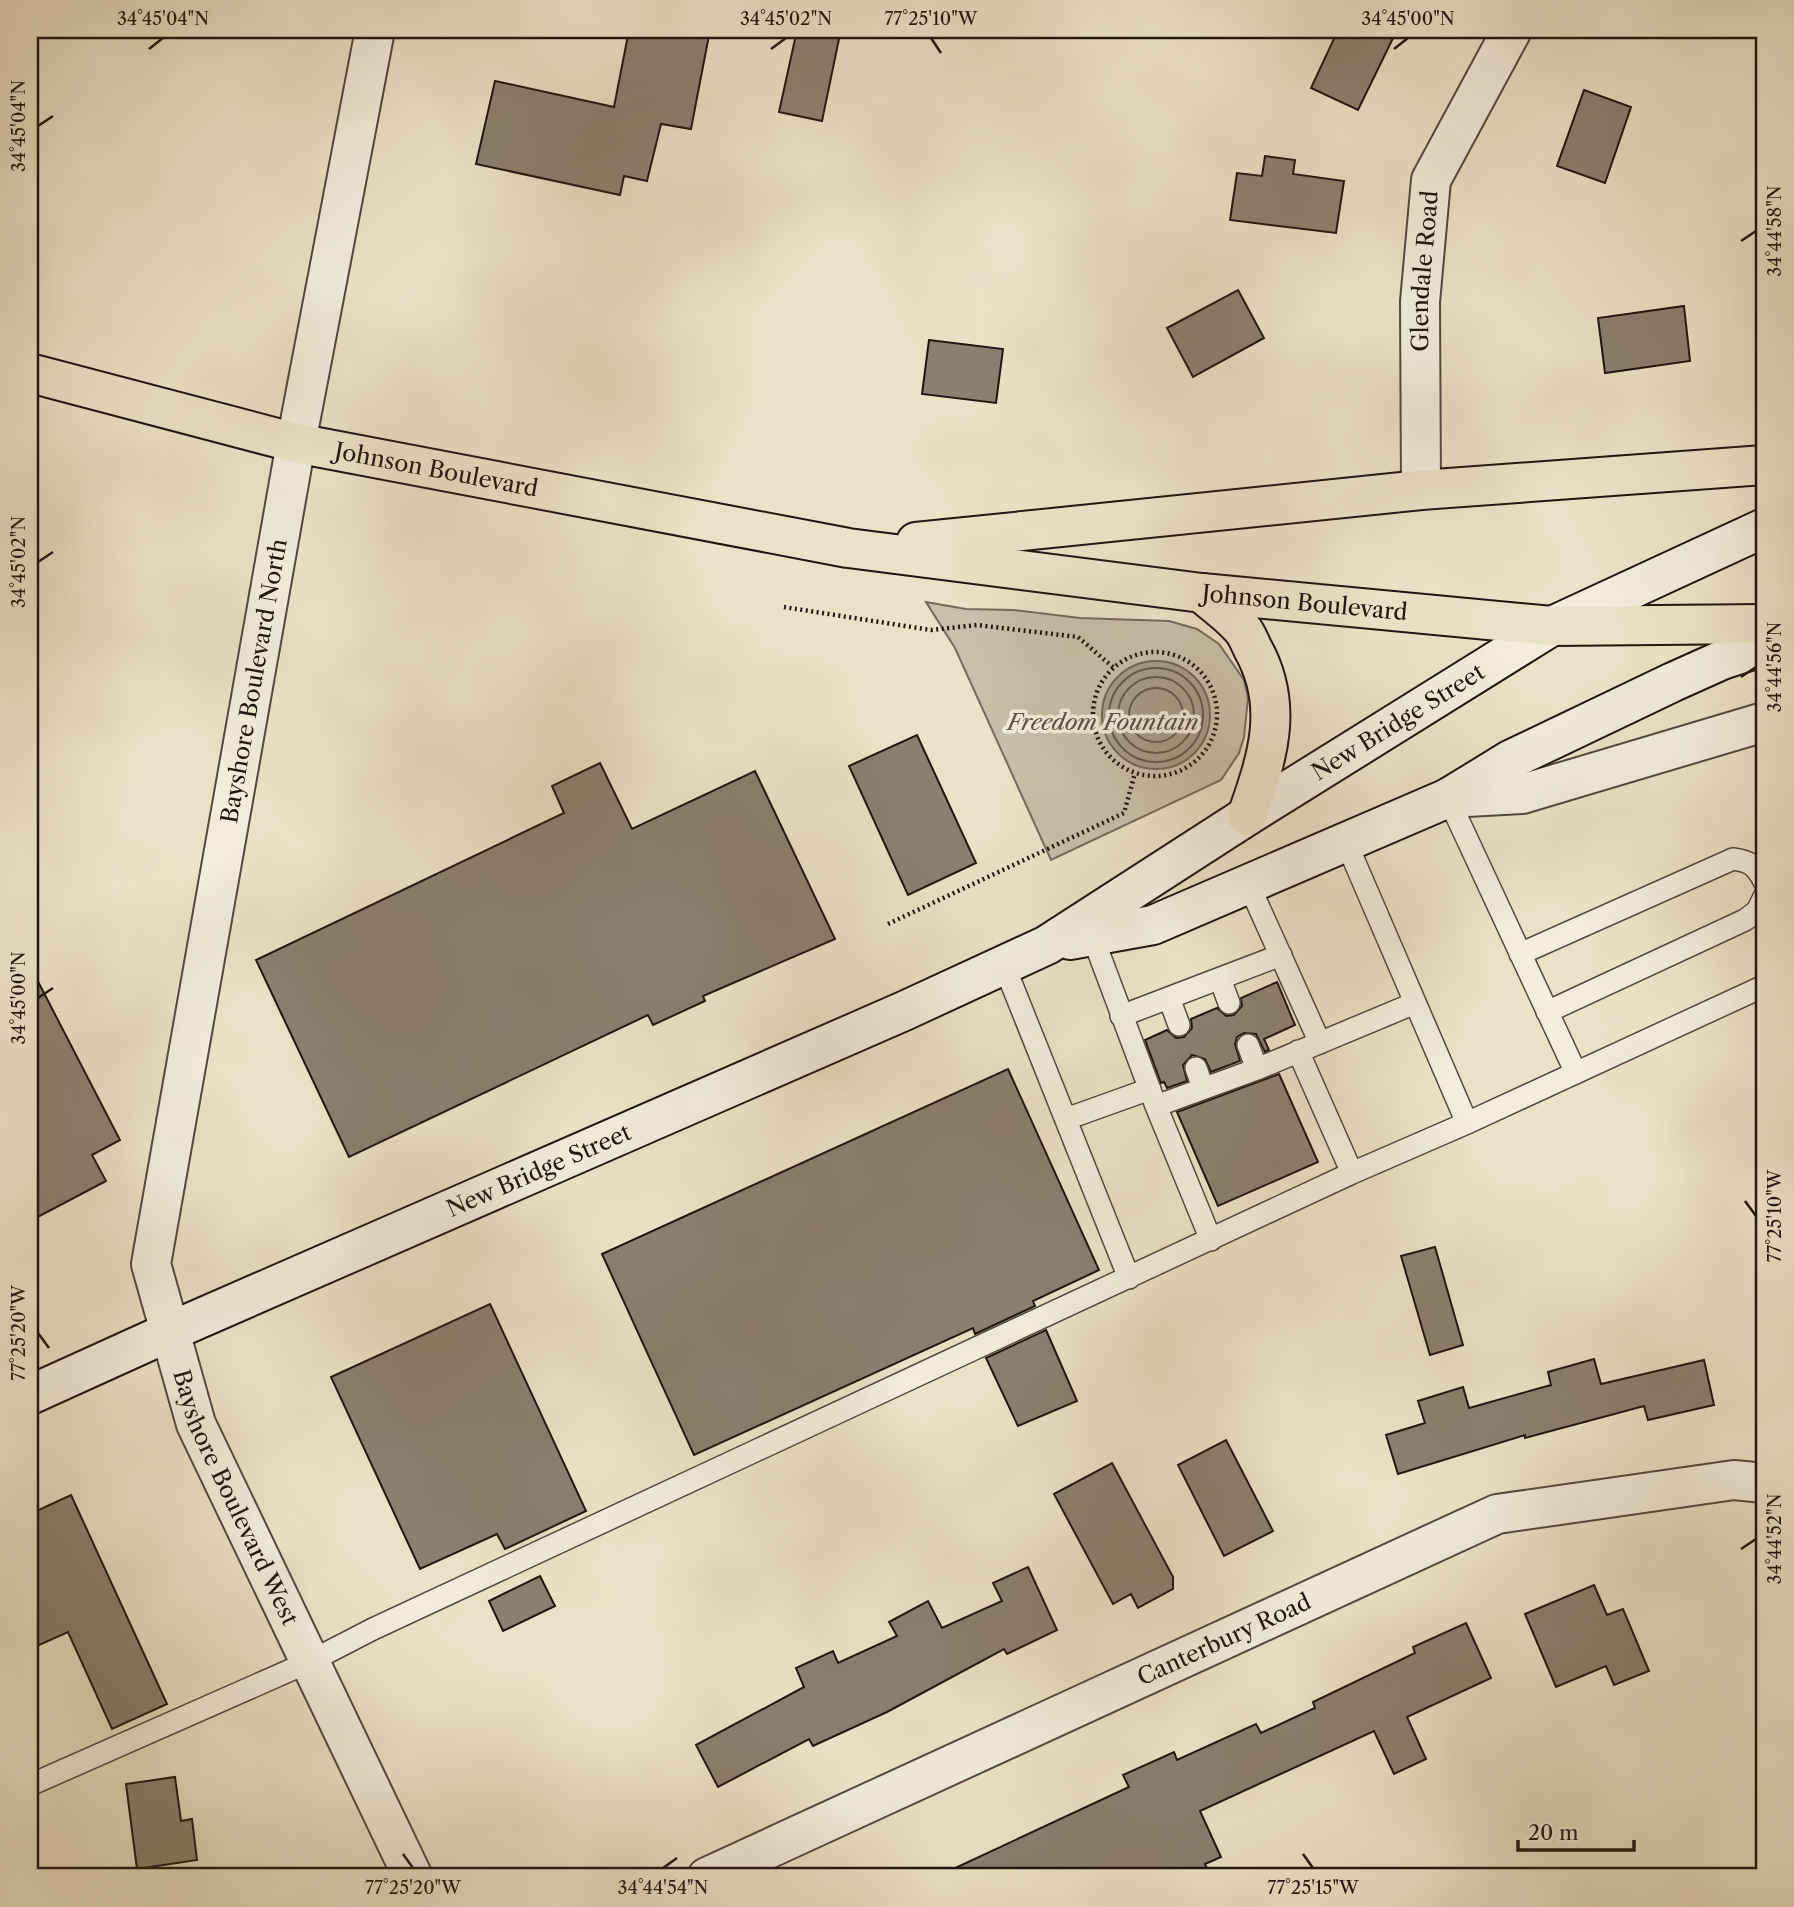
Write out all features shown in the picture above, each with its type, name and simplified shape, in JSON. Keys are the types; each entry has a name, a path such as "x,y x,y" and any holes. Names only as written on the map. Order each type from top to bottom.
{"main road":[{"name":"Johnson Boulevard","path":"30,373 296,443 848,548 1202,593 1552,625 1764,624"},
{"name":"Johnson Boulevard","path":"848,548 1421,490 1764,465"},
{"path":"1202,593 1243,630 1262,664 1271,698 1271,725 1264,766 1247,816"}],"street":[{"name":"Bayshore Boulevard North","path":"169,1332 151,1264 296,443 375,30"},
{"name":"Glendale Road","path":"1421,490 1420,302 1431,180 1512,30"},
{"name":"New Bridge Street","path":"30,1395 904,1012 1047,945 1552,625 1764,528"},
{"name":"New Bridge Street","path":"1047,945 1153,925 1448,798 1510,760 1722,660 1764,646"},
{"name":"New Bridge Street","path":"1448,798 1522,794 1764,722"},
{"name":"Bayshore Boulevard West","path":"169,1332 196,1424 413,1877"},
{"name":"Canterbury Road","path":"707,1877 1497,1514 1734,1480 1764,1483"}],"lane":[{"path":"1448,798 1576,1073"},
{"path":"1346,842 1467,1123"},
{"path":"1520,954 1734,859 1747,860 1758,869 1764,880"},
{"path":"1248,883 1320,1043"},
{"path":"1547,1012 1745,920 1757,911 1764,897"},
{"path":"1092,935 1153,1098 1212,1240"},
{"path":"1121,1016 1281,955"},
{"path":"1004,965 1129,1278"},
{"path":"1220,979 1230,1003"},
{"path":"30,1785 311,1661 385,1623 1352,1173 1764,986"},
{"path":"1169,998 1179,1025"},
{"path":"1066,1119 1203,1088 1257,1069 1415,1003"},
{"path":"1248,1045 1257,1069"},
{"path":"1298,1051 1352,1173"},
{"path":"1196,1068 1203,1088"}],"path":[{"path":"784,607 931,630 977,625 1077,637 1114,667"},
{"path":"1158,651 1173,654 1188,660 1210,683 1218,713 1216,729 1207,748 1193,764 1174,773 1153,776 1135,773 1114,761 1101,745 1094,725 1094,704 1100,684 1114,667 1127,658 1158,651"},
{"path":"888,923 1124,813 1135,773"}],"green space":[{"name":"Freedom Fountain","path":"926,602 966,609 1013,610 1080,618 1169,621 1197,629 1219,644 1244,680 1248,698 1244,737 1239,753 1221,780 1051,860 955,648"}],"water":[{"path":"1156,661 1177,665 1194,677 1206,694 1210,715 1206,736 1194,753 1177,765 1156,769 1135,765 1118,753 1106,736 1102,715 1106,694 1118,677 1135,665"}],"building":[{"path":"629,30 710,30 691,129 661,124 647,181 624,176 620,195 476,164 495,81 614,107"},
{"path":"797,30 840,34 822,121 779,112"},
{"path":"1338,30 1397,30 1358,110 1311,88"},
{"path":"1584,90 1631,107 1605,183 1557,166"},
{"path":"1265,156 1295,160 1293,174 1344,181 1336,233 1230,220 1237,173 1262,176"},
{"path":"1238,290 1264,338 1193,377 1167,328"},
{"path":"1684,306 1690,361 1605,373 1598,318"},
{"path":"929,340 1003,349 996,403 922,394"},
{"path":"917,735 976,863 908,895 849,766"},
{"path":"600,763 632,829 755,771 835,939 703,996 705,1001 653,1025 648,1015 349,1157 256,960 564,813 552,786"},
{"path":"30,966 120,1140 92,1155 106,1181 30,1221"},
{"path":"1277,982 1295,1025 1264,1039 1269,1050 1265,1052 1256,1034 1244,1033 1237,1037 1235,1044 1240,1061 1211,1072 1205,1059 1192,1055 1183,1065 1187,1081 1167,1088 1164,1082 1161,1083 1145,1040 1167,1030 1176,1038 1184,1037 1192,1028 1191,1019 1217,1008 1226,1016 1234,1015 1242,1006 1241,998"},
{"path":"1008,1069 1099,1270 1033,1301 1035,1306 975,1334 973,1328 694,1455 602,1254"},
{"path":"1279,1074 1318,1162 1218,1206 1177,1112"},
{"path":"1435,1247 1463,1345 1430,1355 1401,1256"},
{"path":"490,1304 586,1511 505,1549 497,1534 420,1569 331,1377"},
{"path":"1046,1330 1077,1401 1018,1426 986,1358"},
{"path":"1594,1359 1601,1384 1704,1360 1714,1405 1648,1420 1644,1406 1525,1438 1525,1435 1398,1474 1386,1435 1425,1423 1418,1401 1463,1387 1469,1408 1551,1385 1548,1372"},
{"path":"1226,1440 1273,1531 1224,1556 1178,1465"},
{"path":"1112,1463 1173,1577 1173,1589 1138,1608 1131,1594 1113,1604 1054,1494"},
{"path":"71,1495 167,1704 112,1729 68,1632 30,1649 30,1514"},
{"path":"1028,1567 1057,1630 1007,1654 1004,1649 887,1712 813,1746 809,1739 718,1787 696,1745 804,1687 796,1668 833,1651 838,1663 897,1636 889,1622 928,1601 942,1628 1002,1601 993,1583"},
{"path":"540,1576 555,1606 503,1631 489,1601"},
{"path":"1594,1585 1607,1615 1623,1609 1649,1671 1614,1685 1606,1666 1556,1687 1525,1614"},
{"path":"1466,1623 1491,1678 1407,1717 1426,1759 1394,1774 1374,1731 1200,1811 1221,1857 1205,1864 1211,1877 936,1877 1129,1787 1123,1775 1174,1752 1177,1760 1256,1724 1261,1733 1315,1708 1313,1702 1415,1653 1413,1647"},
{"path":"175,1777 181,1821 192,1819 197,1860 137,1869 126,1784"}]}
